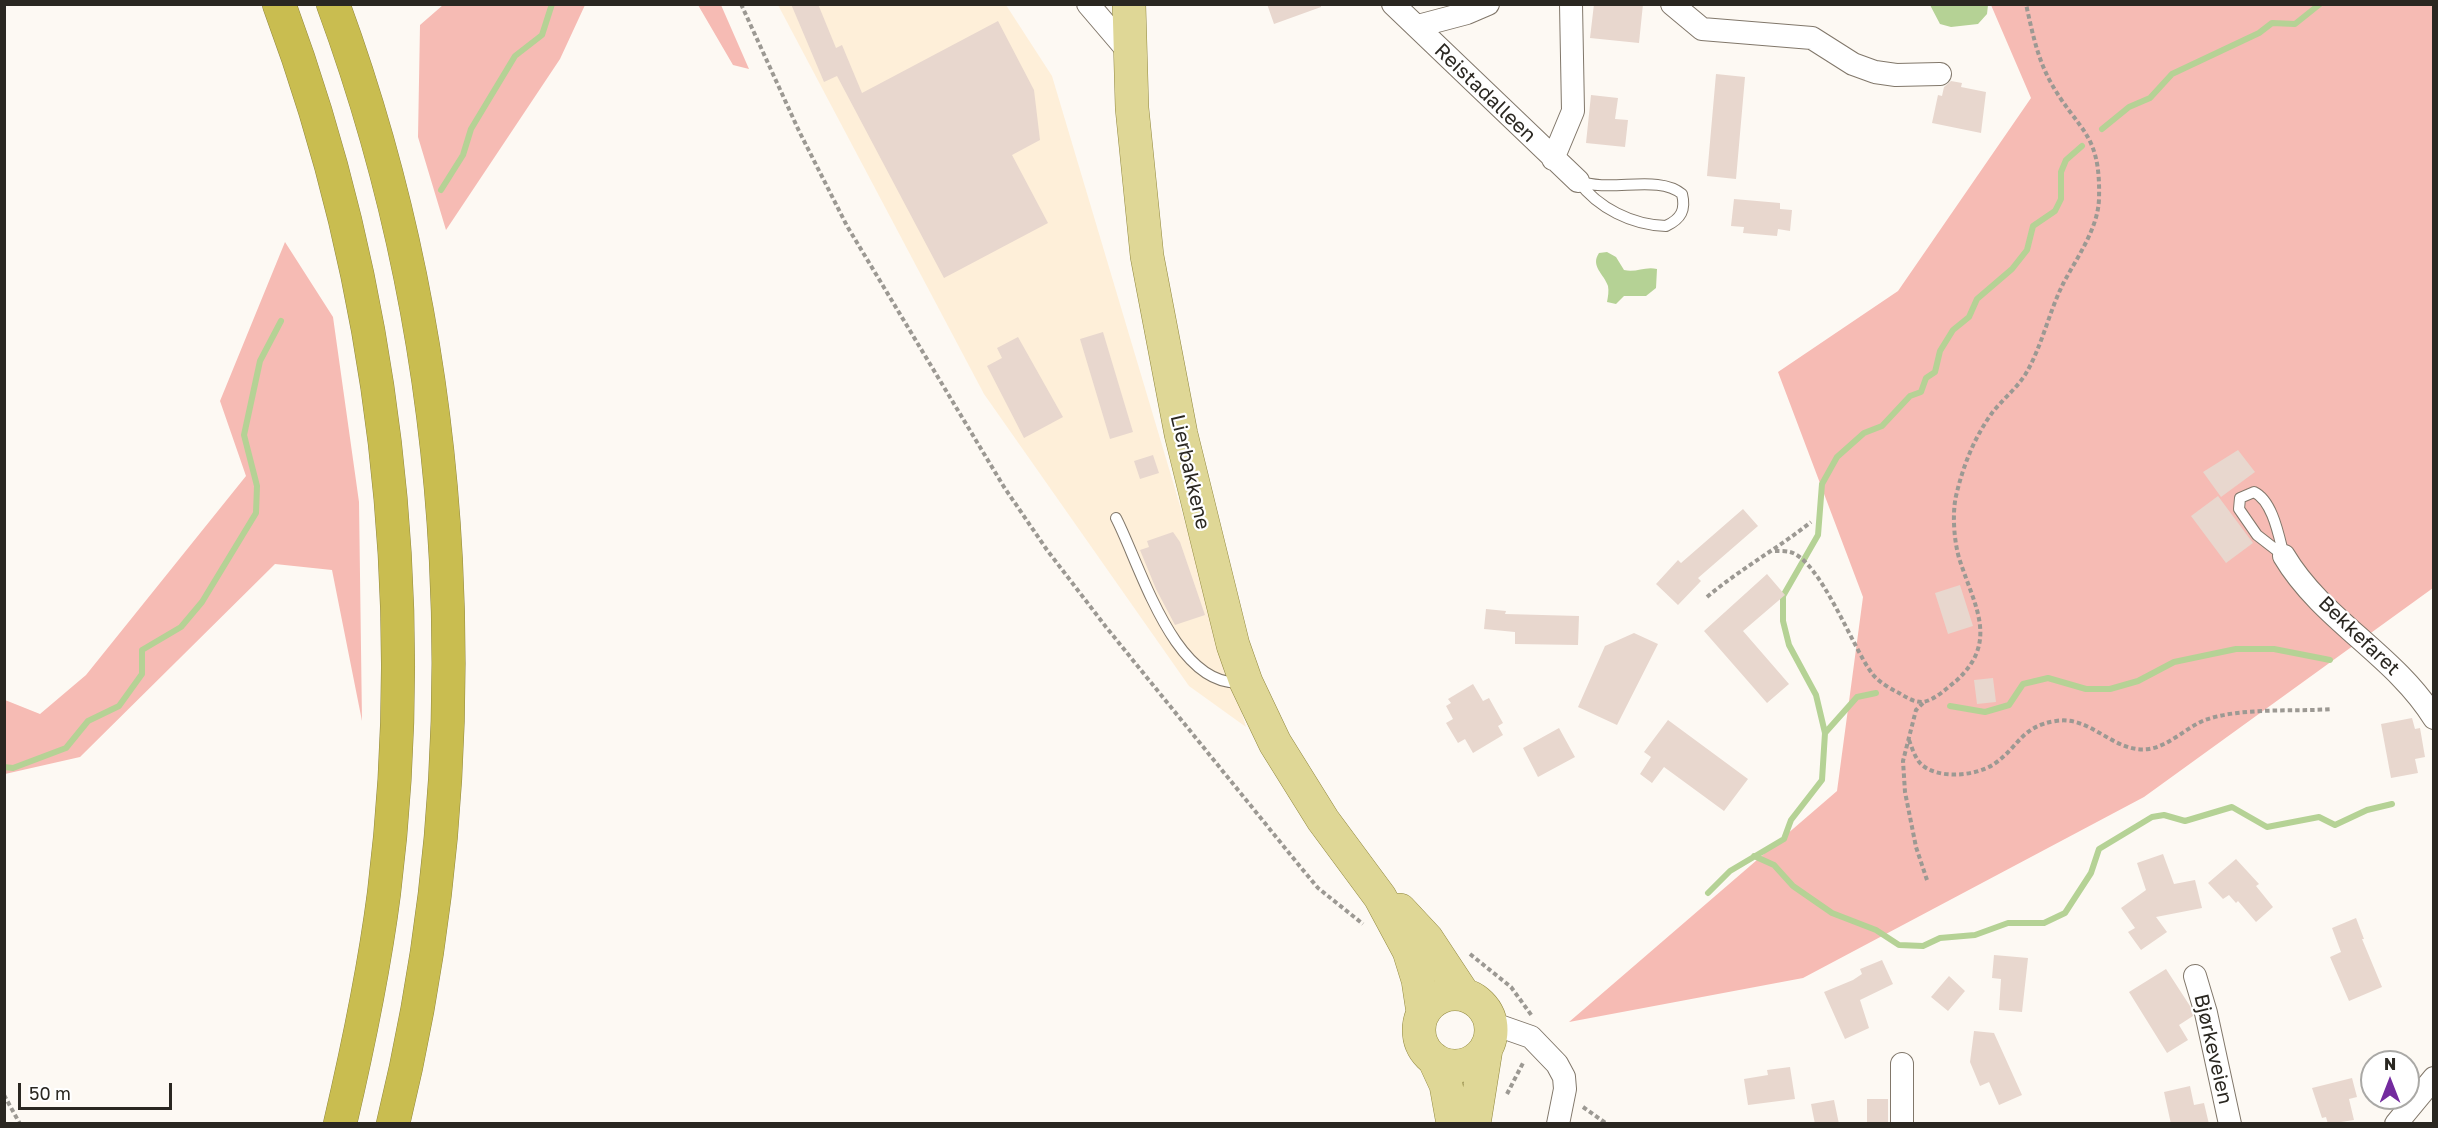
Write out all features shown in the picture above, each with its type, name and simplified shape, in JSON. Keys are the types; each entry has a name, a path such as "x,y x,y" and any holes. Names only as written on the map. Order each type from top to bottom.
{"highway":[{"path":"279,4 317,117 354,263 376,379 393,532 397,691 389,843 369,990 340,1124"},
{"path":"333,4 373,128 409,274 433,424 447,580 448,716 442,822 423,971 393,1124"}],"main road":[{"name":"Lierbakkene","path":"1129,4 1129,52 1137,183 1164,349 1209,556 1246,682 1289,767 1323,820 1370,909 1408,951 1418,980 1423,1013"},
{"name":"Lierbakkene","path":"1370,909 1396,906 1427,939 1464,994"},
{"path":"1454,1124 1446,1085 1434,1059 1420,1040 1419,1027 1423,1013 1438,997 1464,994 1480,1003 1489,1036 1474,1124"},
{"path":"1434,1059 1444,1065 1464,1065 1474,1061 1489,1036"}],"street":[{"path":"1088,4 1129,52"},
{"name":"Reistadalleen","path":"1393,4 1578,181"},
{"path":"1418,26 1467,13 1488,4"},
{"path":"1553,159 1573,111 1571,4"},
{"path":"1672,4 1702,29 1812,38 1853,64 1875,72 1940,74"},
{"name":"Bekkefaret","path":"2284,556 2308,590 2410,685 2433,718"},
{"name":"Bjørkeveien","path":"2195,976 2206,1013 2230,1124"},
{"path":"1489,1036 1531,1037 1557,1064 1564,1077 1564,1101 1558,1124"},
{"path":"1902,1064 1902,1124"},
{"path":"2396,1124 2433,1078"}],"lane":[{"name":"Reistadalleen","path":"1578,181 1594,187 1664,184 1682,194 1685,204 1682,213 1666,226 1636,221 1608,210 1578,181"},
{"name":"Bekkefaret","path":"2254,492 2263,498 2278,532 2284,556 2263,541 2242,516 2240,498 2254,492"},
{"path":"1116,518 1146,589 1178,645 1194,662 1220,680 1230,684 1246,682"}],"path":[{"path":"741,4 799,131 847,226 907,329 1025,517 1112,635 1318,888 1370,909"},
{"path":"1927,880 1916,847 1905,792 1903,761 1916,710 1924,702 1944,692 1968,670 1982,631 1977,605 1959,558 1955,527 1955,499 1966,460 1993,412 2025,374 2057,295 2094,225 2099,202 2096,153 2087,132 2052,84 2038,57 2026,4"},
{"path":"1707,597 1737,572 1775,550 1810,522"},
{"path":"1775,550 1792,552 1805,562 1824,588 1872,674 1910,700 1924,702"},
{"path":"1908,740 1919,762 1929,770 1945,774 1974,772 1994,764 2020,736 2038,724 2049,722 2082,723 2129,749 2151,749 2206,720 2241,713 2332,709"},
{"path":"1465,950 1523,999 1532,1014 1527,1055 1505,1098"},
{"path":"4,1095 20,1124"},
{"path":"1564,1101 1580,1106 1607,1124"}],"shaded area":[{"path":"443,5 585,5 560,59 446,230 418,137 420,25"},
{"path":"698,5 721,5 749,69 733,65"},
{"path":"778,5 1006,5 1052,76 1246,727 1189,686 984,394"},
{"path":"1930,5 1988,5 1987,14 1978,24 1951,27 1940,24"},
{"path":"1991,5 2433,5 2433,588 2144,797 1803,978 1569,1022 1837,791 1863,597 1778,372 1898,291 2031,98"},
{"path":"285,242 333,317 359,502 362,721 332,570 275,564 80,757 5,774 5,700 40,714 86,675 246,476 220,401"},
{"path":"1607,252 1616,257 1624,270 1657,269 1656,288 1646,296 1624,296 1616,304 1607,302 1608,286 1596,262 1599,253"}],"building":[{"path":"791,4 818,4 836,48 842,45 862,93 998,21 1034,90 1040,140 1012,155 1048,223 944,278 837,76 824,82"},
{"path":"1267,4 1321,4 1321,7 1274,24"},
{"path":"1594,4 1643,4 1639,43 1590,38"},
{"path":"1716,74 1745,77 1736,179 1707,176"},
{"path":"1951,81 1962,83 1961,87 1986,92 1981,133 1932,123 1938,95 1942,96 1944,87"},
{"path":"1591,95 1618,98 1615,119 1628,120 1625,147 1586,143"},
{"path":"1734,199 1780,203 1780,209 1792,210 1790,231 1778,229 1777,236 1743,233 1744,227 1731,226"},
{"path":"1103,332 1133,432 1110,439 1080,339"},
{"path":"1018,337 1063,417 1024,438 987,366 1002,358 997,348"},
{"path":"2238,450 2255,472 2221,497 2203,472"},
{"path":"1153,455 1159,473 1140,479 1134,461"},
{"path":"2218,496 2253,543 2226,563 2191,516"},
{"path":"1743,509 1758,526 1698,578 1701,581 1678,605 1656,584 1678,560 1681,563"},
{"path":"1173,532 1180,542 1205,615 1175,625 1156,589 1140,550 1149,547 1147,541"},
{"path":"1767,574 1785,595 1743,631 1789,684 1767,703 1704,631"},
{"path":"1960,585 1973,626 1948,634 1935,593"},
{"path":"1486,609 1506,611 1505,614 1579,616 1578,645 1515,644 1515,632 1484,629"},
{"path":"1634,633 1658,644 1617,725 1578,707 1605,646"},
{"path":"1993,678 1996,702 1977,704 1974,680"},
{"path":"1473,684 1483,701 1489,698 1503,723 1498,726 1503,735 1473,753 1465,739 1458,743 1446,723 1453,719 1446,706 1451,703 1448,699"},
{"path":"2412,718 2415,729 2420,728 2425,757 2415,759 2418,773 2391,778 2381,724"},
{"path":"1668,720 1748,779 1724,811 1664,767 1652,783 1640,774 1651,757 1644,752"},
{"path":"1559,728 1575,757 1538,777 1523,748"},
{"path":"2163,854 2174,884 2195,880 2202,908 2156,917 2167,932 2141,950 2128,932 2135,928 2121,908 2146,890 2137,863"},
{"path":"2236,859 2259,884 2256,886 2273,907 2256,922 2238,901 2236,903 2229,895 2223,899 2208,883"},
{"path":"2356,918 2382,987 2349,1001 2330,957 2341,952 2332,928"},
{"path":"1994,955 2028,958 2022,1012 1999,1010 2001,979 1992,978"},
{"path":"1882,960 1893,984 1860,1000 1869,1028 1845,1039 1824,992 1853,980 1862,974 1860,969"},
{"path":"2166,969 2190,1006 2193,1016 2179,1025 2188,1040 2167,1053 2129,992"},
{"path":"1949,976 1965,991 1948,1011 1931,997"},
{"path":"1974,1031 1994,1033 2022,1095 1999,1105 1989,1082 1980,1086 1970,1062"},
{"path":"1790,1067 1795,1099 1748,1105 1744,1079 1768,1075 1767,1070"},
{"path":"2352,1078 2357,1097 2349,1099 2354,1120 2328,1124 2326,1117 2322,1118 2312,1088"},
{"path":"2190,1086 2194,1105 2204,1103 2209,1124 2171,1124 2164,1092"},
{"path":"1867,1099 1888,1099 1888,1124 1867,1124"},
{"path":"1834,1100 1839,1124 1815,1124 1811,1104"}],"waterway":[{"path":"441,190 463,155 471,129 515,56 542,35 552,4"},
{"path":"2102,129 2129,107 2150,98 2172,74 2259,33 2272,23 2295,24 2320,4"},
{"path":"1708,893 1730,871 1784,839 1791,820 1822,780 1825,733 1816,695 1789,645 1783,621 1783,596 1818,535 1822,484 1837,457 1864,433 1882,426 1910,396 1921,392 1926,378 1935,372 1940,351 1953,330 1969,317 1977,299 2012,269 2027,250 2033,226 2055,211 2061,199 2061,172 2066,160 2082,146"},
{"path":"4,767 13,768 66,748 88,721 119,706 142,674 142,650 181,627 202,602 256,513 257,486 244,435 260,361 281,321"},
{"path":"1950,706 1985,712 2009,705 2023,684 2048,678 2086,689 2110,689 2138,681 2174,662 2236,649 2274,649 2330,660"},
{"path":"1825,733 1857,697 1876,693"},
{"path":"1754,856 1774,865 1793,886 1832,913 1876,930 1899,945 1923,946 1940,938 1975,935 2008,923 2044,923 2065,913 2091,873 2099,849 2152,817 2164,815 2185,821 2232,807 2267,827 2319,817 2335,825 2367,810 2392,804"}]}
